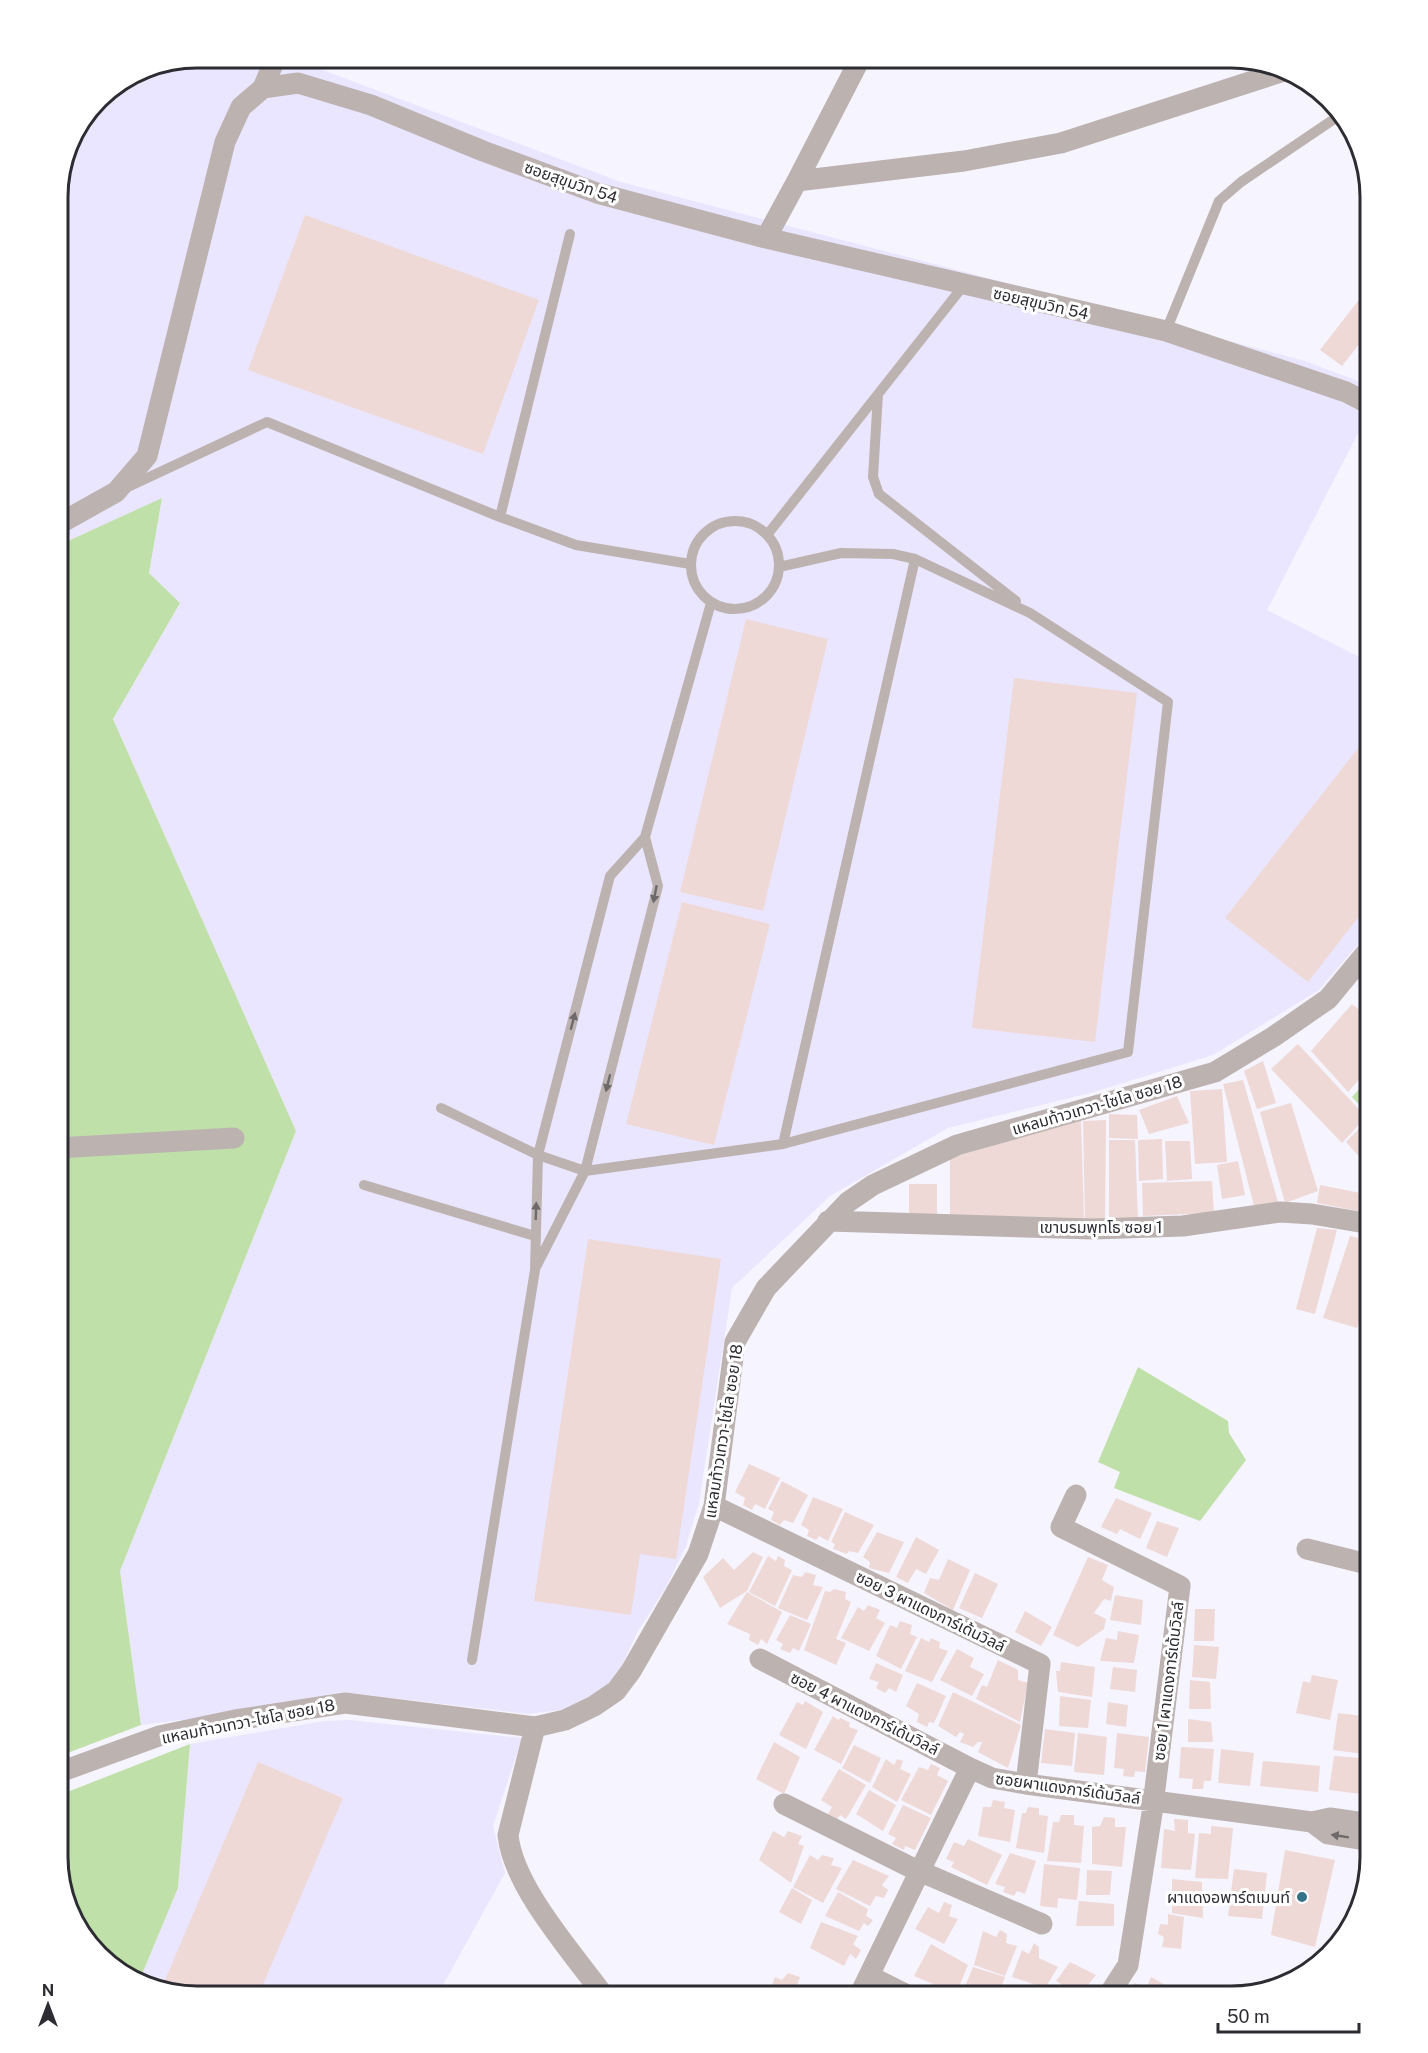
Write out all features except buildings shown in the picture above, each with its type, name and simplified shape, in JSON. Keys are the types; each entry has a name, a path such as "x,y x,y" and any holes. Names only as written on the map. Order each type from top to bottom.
{"street":[{"path":"68,519 116,492 147,456 225,142 241,107 262,88 271,67"},
{"path":"766,238 856,68"},
{"path":"797,181 964,161 1061,143 1274,74"},
{"name":"ซอยสุขุมวิท 54","path":"262,88 298,83 371,105 597,194 766,238 1166,331 1324,384 1360,400"},
{"name":"แหลมท้าวเทวา-ไซโล ซอย 18","path":"67,1769 159,1736 235,1720 345,1703 535,1726 565,1720 594,1706 616,1691 631,1671 698,1554 714,1506 735,1342 766,1288 828,1221 848,1202 873,1185 957,1145 1215,1072 1273,1037 1328,999 1360,960"},
{"path":"67,1147 234,1138"},
{"name":"เขาบรมพุทโธ ซอย 1","path":"828,1221 1094,1229 1183,1226 1280,1212 1323,1215 1360,1222"},
{"name":"ซอย 1 ผาแดงการ์เด้นวิลล์","path":"1076,1495 1061,1527 1180,1586 1153,1801"},
{"name":"ซอย 3 ผาแดงการ์เด้นวิลล์","path":"714,1506 1040,1664 1026,1784"},
{"path":"1307,1549 1360,1562"},
{"name":"ซอย 4 ผาแดงการ์เด้นวิลล์","path":"760,1659 970,1768"},
{"path":"535,1726 508,1835 509,1847 523,1883 596,1985"},
{"path":"864,1986 970,1768"},
{"name":"ซอยผาแดงการ์เด้นวิลล์","path":"970,1768 992,1778 1026,1784 1312,1822 1330,1818 1360,1822"},
{"path":"1115,1986 1128,1965 1153,1801"},
{"path":"784,1804 921,1872 1042,1924"},
{"name":"ซอยผาแดงการ์เด้นวิลล์","path":"1312,1822 1328,1834 1360,1839"},
{"path":"869,1976 888,1986"}],"lane":[{"path":"1166,331 1218,201 1241,182 1334,119"},
{"path":"500,517 570,234"},
{"path":"767,535 964,285"},
{"path":"441,1108 538,1155 585,1170 783,1144 1128,1052 1168,702 1030,613 879,494 873,477 878,394"},
{"path":"116,492 267,422 500,517 576,545 690,564"},
{"path":"725,522 748,523 767,535 778,555 779,567 772,588 756,604 733,609 711,603 695,586 690,564 692,552 704,533 725,522"},
{"path":"779,567 841,553 892,554 915,559 1030,613"},
{"path":"783,1144 915,559"},
{"path":"472,1660 535,1270 538,1155 610,876 645,837 711,603"},
{"path":"535,1270 585,1170 658,886 645,837"},
{"path":"364,1185 536,1236"}],"shaded area":[{"path":"315,67 621,182 1305,361 1360,382 1360,429 1267,610 1360,657 1360,942 1319,990 1213,1055 1094,1092 948,1128 830,1196 732,1288 699,1503 686,1546 666,1587 637,1633 615,1680 594,1694 561,1710 528,1714 342,1692 228,1714 141,1725 120,1571 296,1131 113,719 180,603 149,573 162,499 68,541 68,188 74,155 94,118 132,85 155,74 180,69"},
{"path":"350,1720 522,1738 493,1826 505,1873 443,1985 188,1985 155,1979 142,1973 178,1888 190,1744 324,1721"}],"green space":[{"path":"162,498 149,573 180,603 113,719 296,1131 120,1571 141,1725 67,1753 68,541"},
{"path":"1360,1088 1360,1105 1352,1097"},
{"path":"1138,1367 1228,1421 1229,1433 1246,1460 1200,1521 1114,1488 1120,1472 1098,1462"},
{"path":"190,1744 178,1888 142,1973 125,1964 105,1948 94,1935 77,1906 67,1856 67,1792"}],"place":[{"name":"ผาแดงอพาร์ตเมนท์","path":"1302,1897"}]}
